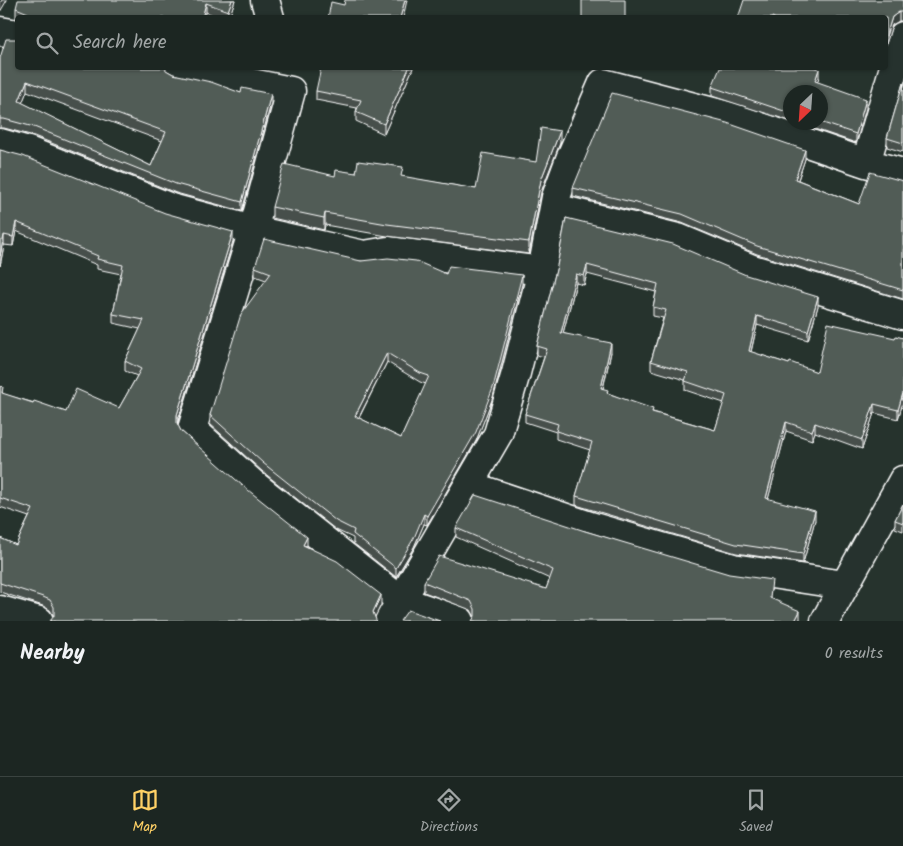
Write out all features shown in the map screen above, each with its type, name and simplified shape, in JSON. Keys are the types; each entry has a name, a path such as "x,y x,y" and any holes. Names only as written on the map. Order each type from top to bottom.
{"street":[{"path":"265,0 269,15"},
{"path":"0,31 15,34"},
{"path":"866,163 903,36"},
{"path":"197,70 287,79 253,230 192,429 395,611 460,621"},
{"path":"395,611 498,434 542,271 555,208 570,159 603,83 732,117 866,163 903,173"},
{"path":"0,144 28,151 171,208 253,230 364,255 388,250 542,271"},
{"path":"555,208 678,238 752,268 903,314"},
{"path":"830,619 844,585 903,480"},
{"path":"468,485 590,526 733,568 844,585"},
{"path":"0,610 39,621"}],"building":[{"path":"18,0 232,0 228,11 206,3 203,15 29,15 16,8"},
{"path":"345,0 405,0 401,15 329,15 331,2 344,5"},
{"path":"582,0 625,0 625,15 582,15"},
{"path":"744,0 903,0 903,12 899,12 892,17 888,30 888,15 739,15"},
{"path":"6,39 15,39 15,70 166,70 173,74 211,82 241,93 242,88 271,94 242,202 176,184 34,127 0,119 0,58","holes":["27,81 166,132 151,166 19,101"]},
{"path":"321,70 408,70 384,124 356,112 361,100 316,91"},
{"path":"719,70 819,70 815,81 826,85 783,85 783,111 712,87"},
{"path":"903,83 903,143 887,138"},
{"path":"828,86 866,99 856,134 828,125"},
{"path":"612,93 727,123 805,150 795,179 859,204 870,172 903,181 903,290 757,246 682,214 573,188"},
{"path":"541,128 560,131 541,180 529,242 387,224 325,213 324,218 272,207 284,164 335,176 336,170 356,173 358,161 403,167 401,176 476,189 483,153 536,162"},
{"path":"0,150 23,156 165,213 233,232 177,415 177,423 181,431 243,486 307,537 303,545 337,561 381,595 373,612 377,621 50,621 54,616 54,607 50,600 0,583 0,538 16,545 33,509 0,498 0,386 3,387 2,393 66,412 76,389 119,408 141,369 125,361 144,320 113,314 123,265 97,259 98,256 16,222 13,237 4,235 0,256"},
{"path":"566,218 673,244 746,275 818,297 808,331 757,316 749,351 789,364 790,362 817,372 828,323 895,338 896,336 903,338 903,393 898,410 874,404 862,440 815,423 812,431 786,422 766,498 815,511 803,554 736,544 576,496 592,442 556,431 558,424 525,414 547,349 537,346 557,266","holes":["587,265 658,284 653,307 666,310 651,361 688,372 685,381 726,395 715,430 652,412 653,409 607,393 608,390 601,388 611,343 561,333 576,274 584,276"]},
{"path":"264,239 361,261 388,258 416,261 446,274 449,266 522,275 493,388 476,432 427,516 424,514 414,538 396,568 353,534 354,530 336,521 263,463 210,415 241,314 271,273 255,267","holes":["387,353 420,373 429,376 401,438 355,416"]},
{"path":"475,495 585,531 729,574 772,580 770,598 800,611 795,621 472,621 475,616 475,609 471,601 424,582 439,556 546,589 553,570 456,528"},
{"path":"903,504 903,523 895,520"},
{"path":"408,610 440,621 400,621"}]}
